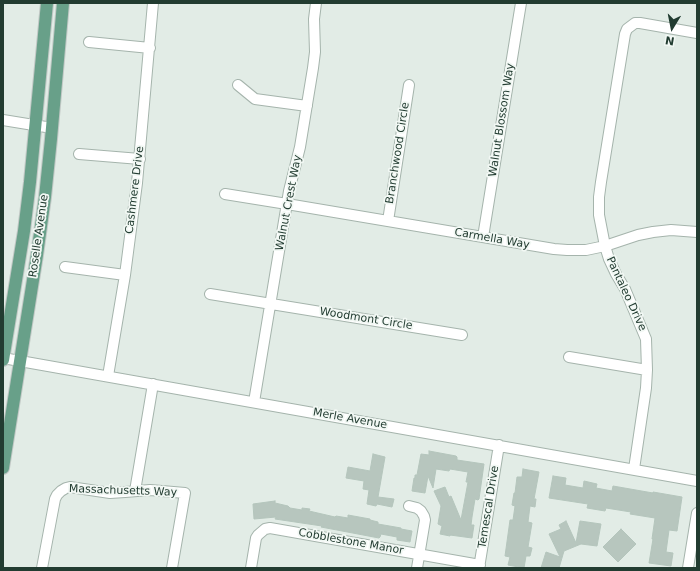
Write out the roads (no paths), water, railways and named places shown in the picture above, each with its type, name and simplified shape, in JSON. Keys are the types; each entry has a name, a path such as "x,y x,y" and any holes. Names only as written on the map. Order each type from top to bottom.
{"main road":[{"name":"Roselle Avenue","path":"3,359 25,224 36,126 47,3"},
{"name":"Roselle Avenue","path":"3,468 37,255 48,168 63,3"}],"street":[{"name":"Cashmere Drive","path":"108,376 140,159 154,3"},
{"name":"Walnut Crest Way","path":"254,402 287,204 307,106 315,52 314,19 316,3"},
{"name":"Walnut Blossom Way","path":"483,237 521,3"},
{"name":"Pantaleo Drive","path":"634,469 646,388 646,339 625,289 609,259 599,215 600,190 627,29 635,23 640,23 697,33"},
{"path":"89,42 150,48"},
{"path":"238,85 254,99 307,106"},
{"name":"Branchwood Circle","path":"388,221 409,85"},
{"path":"3,120 52,128"},
{"path":"79,154 140,159"},
{"name":"Carmella Way","path":"225,194 554,249 586,250 653,232 670,230 697,232"},
{"path":"65,267 124,275"},
{"name":"Woodmont Circle","path":"210,294 462,335"},
{"path":"569,356 647,370"},
{"name":"Merle Avenue","path":"3,359 108,376 697,481"},
{"path":"135,491 153,384"},
{"name":"Temescal Drive","path":"479,566 499,445"},
{"name":"Massachusetts Way","path":"42,568 55,499 61,490 70,487 110,493 150,490 185,493 172,568"},
{"path":"409,506 417,508 421,511 425,520 417,568"},
{"path":"688,568 697,513"},
{"name":"Cobblestone Manor","path":"251,568 256,538 265,529 270,528 479,566"}]}
